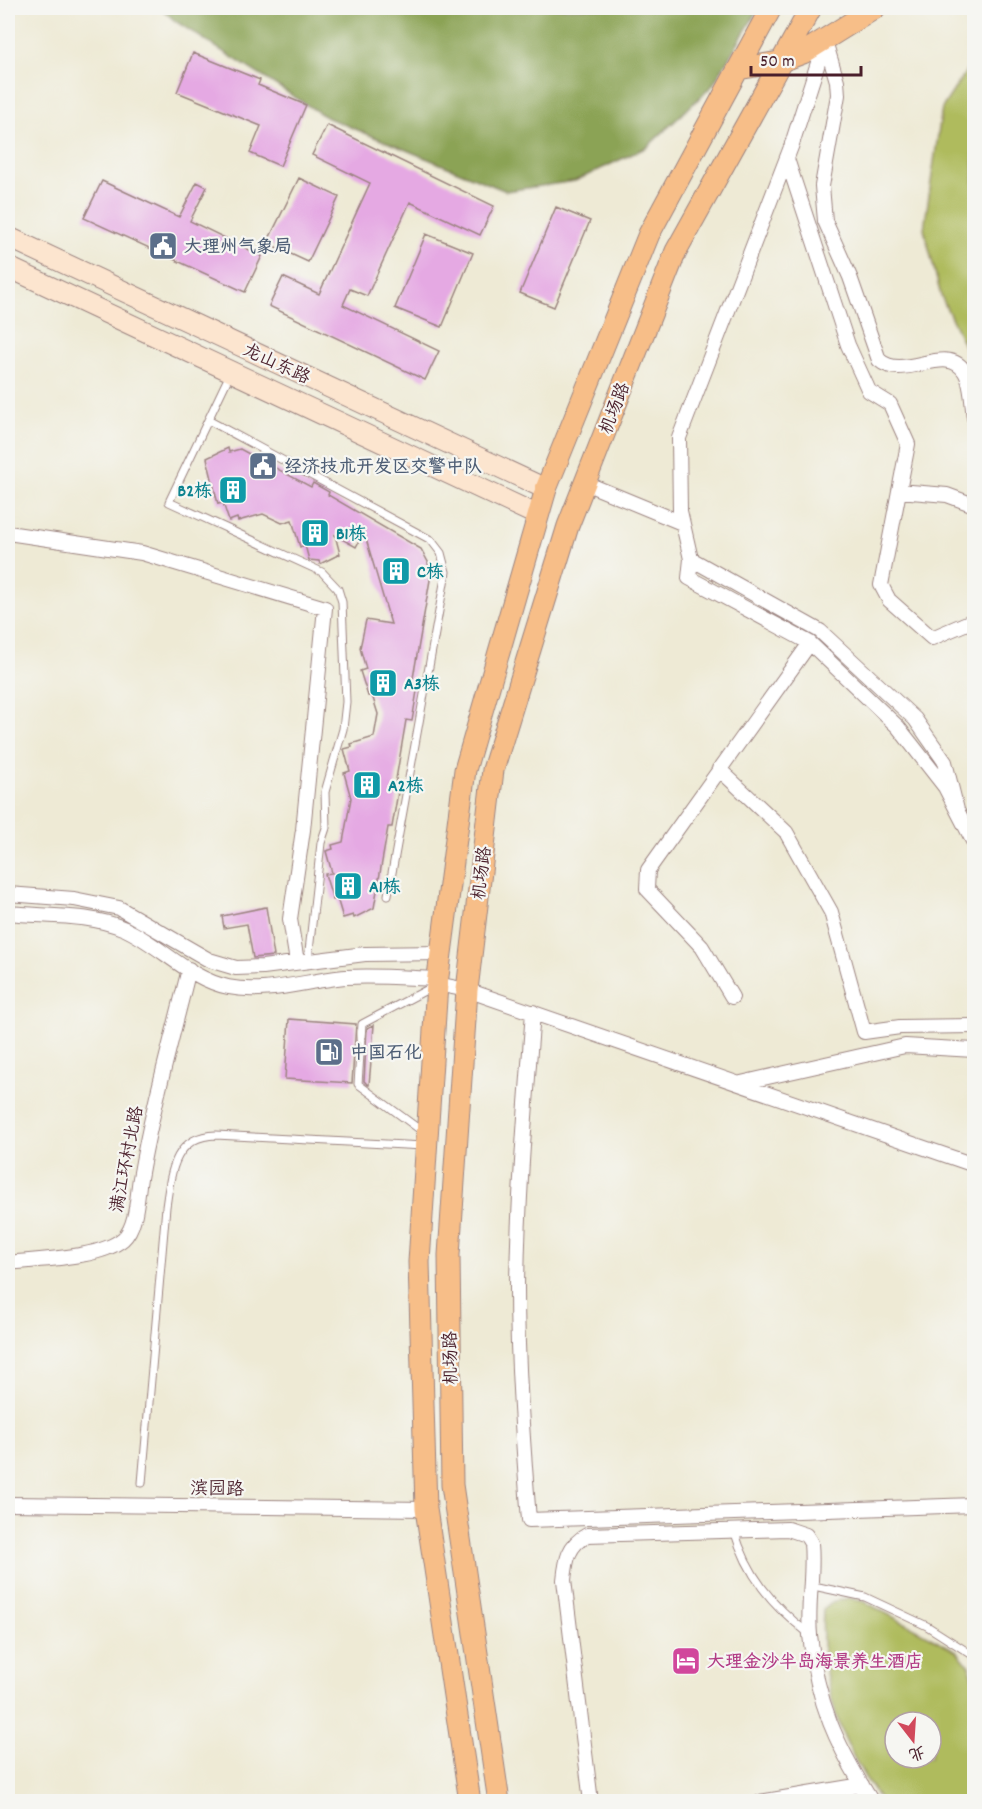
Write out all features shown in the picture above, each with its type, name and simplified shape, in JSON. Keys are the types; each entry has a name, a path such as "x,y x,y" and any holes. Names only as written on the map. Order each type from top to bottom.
{"main road":[{"name":"机场路","path":"470,1802 426,1509 419,1262 437,982 465,770 546,489 649,234 771,8"},
{"name":"机场路","path":"499,1802 452,1485 449,1255 467,990 493,770 563,539 676,251 811,8"},
{"path":"738,69 779,62 803,53 875,8"},
{"name":"龙山东路","path":"8,237 546,489"},
{"name":"龙山东路","path":"8,267 537,515"},
{"path":"484,490 495,465"}],"street":[{"path":"825,41 786,159 679,438 680,511 691,559 689,578 810,643 898,727 945,787 975,843"},
{"path":"825,41 837,81 838,95 822,186 825,221 850,277 879,360 887,367 896,369 942,360 956,362 966,373 975,418"},
{"path":"786,159 848,345 869,391 890,404 908,444 881,585 890,600 932,638 975,620"},
{"path":"585,483 682,523"},
{"path":"899,491 947,495 975,505"},
{"path":"8,533 142,553 325,608 303,830 290,919 302,961"},
{"path":"691,559 820,631 915,719 945,762 957,810"},
{"path":"732,997 702,947 647,889 645,882 648,870 810,643"},
{"path":"719,770 786,832 831,912 864,1032 900,1027 975,1026"},
{"path":"8,894 74,899 119,908 210,960 225,966 247,968 382,953 441,953"},
{"path":"8,913 71,917 110,924 140,937 217,984 243,989 359,976 437,982 533,1012 975,1165"},
{"name":"满江环村北路","path":"8,1263 95,1251 116,1244 128,1232 149,1126 189,969"},
{"path":"533,1012 519,1202 517,1288 520,1399 529,1520 975,1505"},
{"path":"740,1083 905,1046 975,1050"},
{"name":"滨园路","path":"8,1504 426,1509"},
{"path":"591,1802 564,1580 567,1555 572,1546 587,1535 788,1529 806,1535 812,1555 809,1585 810,1634 816,1676 829,1724 840,1750 872,1802"},
{"path":"760,1802 862,1785"}],"lane":[{"path":"231,371 170,502 322,572 338,589 342,602 346,702 343,729 325,792 326,828 321,843 302,961"},
{"path":"208,420 431,540 441,553 446,572 388,895"},
{"path":"427,1141 358,1084 362,1024 437,982"},
{"path":"142,1483 166,1207 175,1166 186,1145 197,1137 216,1136 427,1141"},
{"path":"734,1530 750,1574 777,1607 810,1634"},
{"path":"809,1585 865,1597 927,1626 975,1656"}],"green space":[{"path":"161,8 759,8 712,86 647,147 575,181 506,191 326,117 175,21"},
{"path":"974,59 974,366 941,296 924,229 942,108"},
{"path":"848,1598 865,1602 957,1651 969,1666 974,1680 974,1801 881,1801 854,1757 835,1711 824,1662 823,1610 832,1602"}],"building":[{"path":"193,53 260,80 258,85 306,105 280,166 250,153 261,126 177,92"},
{"path":"327,125 494,206 480,235 410,202 367,296 350,289 343,305 439,351 425,380 269,306 283,277 319,294 370,183 312,155"},
{"path":"299,178 339,197 308,262 267,243"},
{"path":"102,181 179,217 197,182 207,187 190,221 262,256 245,292 84,218"},
{"path":"556,207 590,221 554,307 520,293"},
{"path":"426,234 473,253 442,327 395,308"},
{"path":"228,448 229,452 240,449 311,487 313,483 329,492 328,495 421,549 428,562 430,580 412,684 418,685 412,721 406,720 394,791 398,792 392,827 388,827 374,908 354,918 353,915 343,918 337,898 333,900 325,874 332,873 326,851 333,849 332,845 343,842 351,798 344,773 350,771 344,749 352,747 351,744 374,737 378,714 372,695 368,696 360,671 366,669 360,648 366,620 391,624 364,532 356,547 335,535 340,554 320,564 319,561 309,560 305,545 300,547 292,520 282,523 263,514 238,521 237,518 229,521 223,503 218,504 207,458"},
{"path":"266,907 274,956 253,958 247,924 224,928 222,916"},
{"name":"中国石化","path":"289,1019 356,1024 352,1083 285,1079"},
{"path":"374,1025 368,1085 364,1081 367,1028"}],"place":[{"name":"大理州气象局","path":"163,246"},
{"name":"经济技术开发区交警中队","path":"263,466"},
{"name":"B2栋","path":"233,490"},
{"name":"B1栋","path":"315,533"},
{"name":"C栋","path":"396,571"},
{"name":"A3栋","path":"383,683"},
{"name":"A2栋","path":"367,785"},
{"name":"A1栋","path":"348,886"},
{"name":"中国石化","path":"329,1052"},
{"name":"大理金沙半岛海景养生酒店","path":"686,1661"}]}
